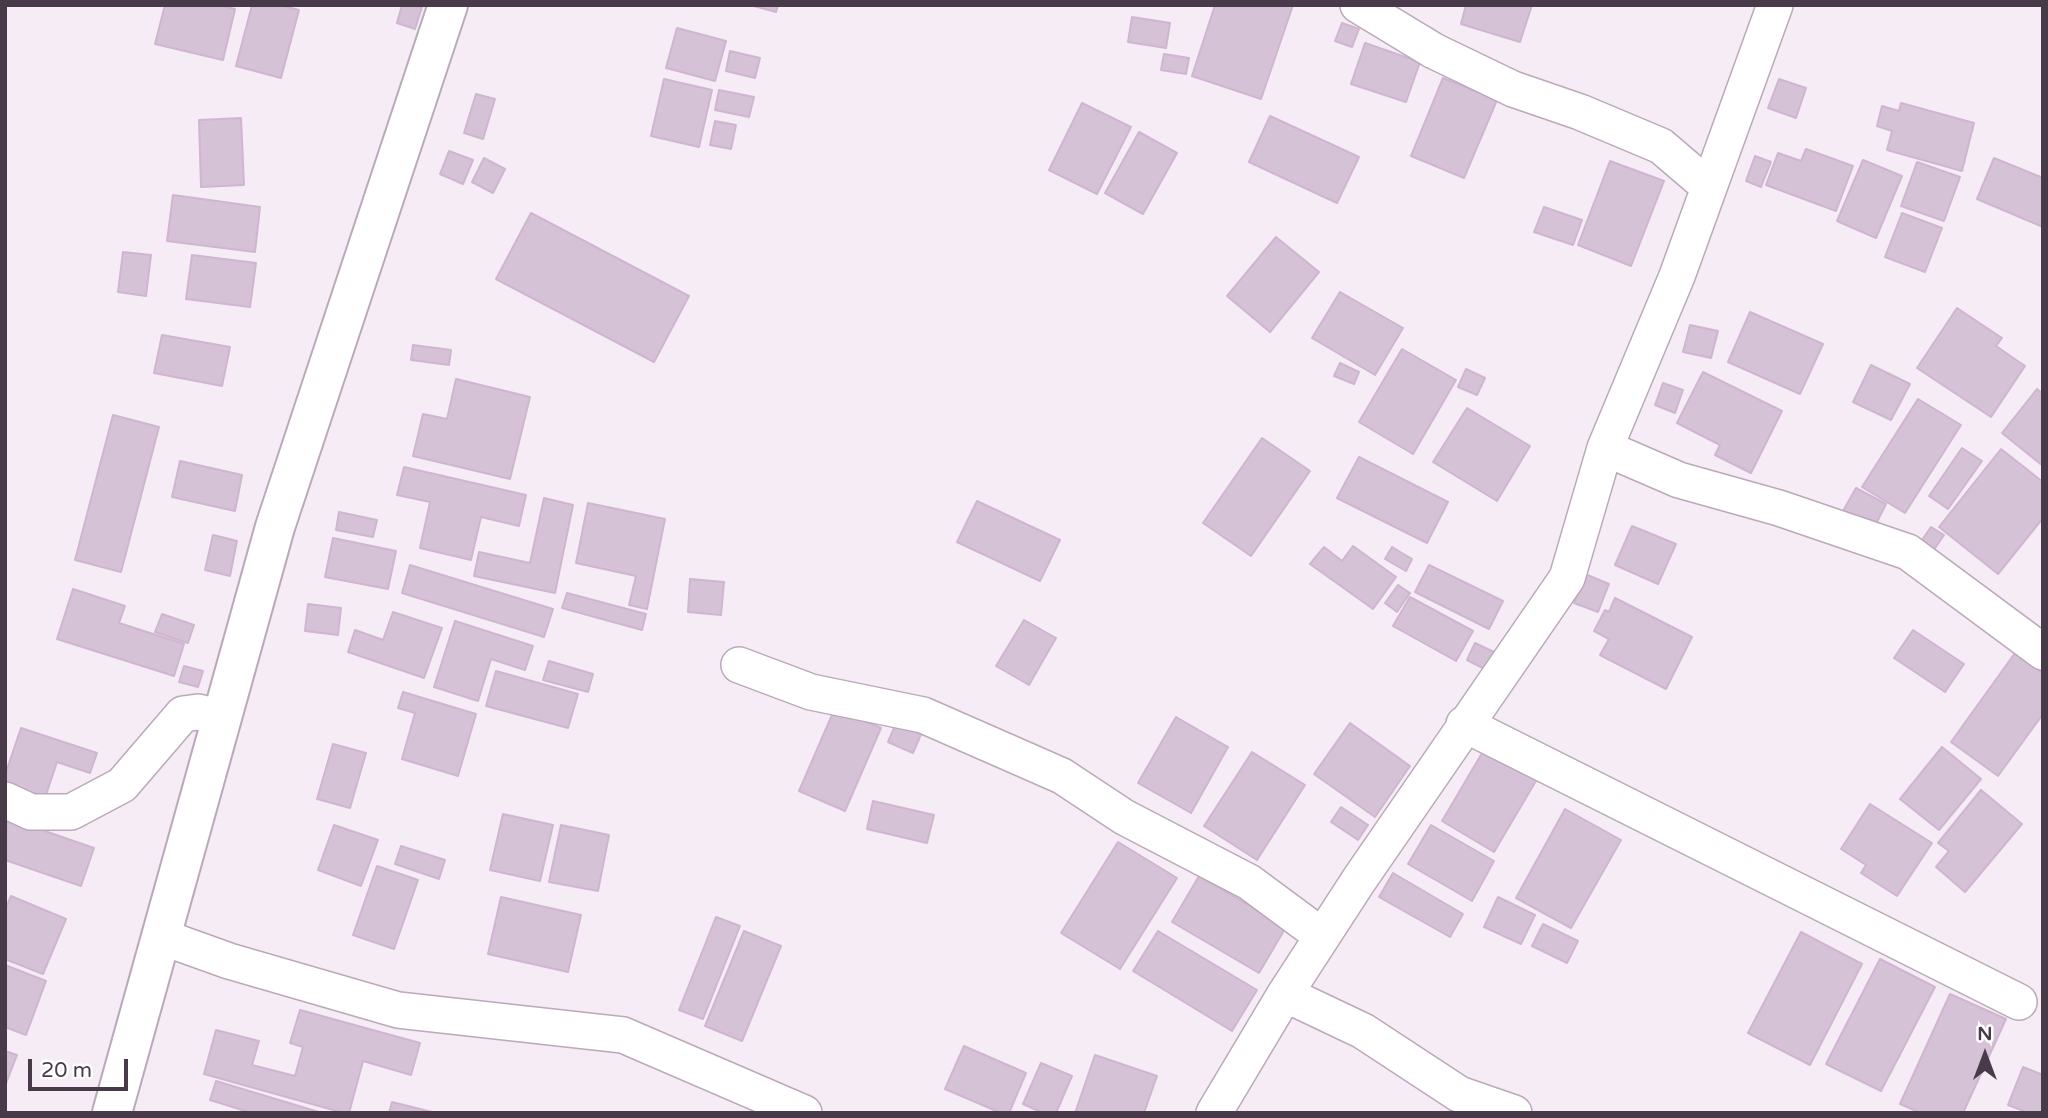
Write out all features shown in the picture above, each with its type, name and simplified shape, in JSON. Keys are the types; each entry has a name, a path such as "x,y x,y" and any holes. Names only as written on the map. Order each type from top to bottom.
{"street":[{"path":"112,1113 275,527 448,5"},
{"path":"1357,5 1434,51 1513,89 1580,112 1661,146 1709,187"},
{"path":"1214,1113 1322,936 1464,724 1567,578 1605,447 1677,276 1775,5"},
{"path":"1605,447 1679,480 1779,509 1908,552 2043,652"},
{"path":"739,665 811,692 923,715 1062,776 1124,817 1249,882 1322,936"},
{"path":"5,800 31,811 71,811 122,785 183,714 198,712 222,718"},
{"path":"1464,724 2019,1002"},
{"path":"162,937 229,961 398,1010 623,1035 804,1113"},
{"path":"1285,994 1363,1031 1459,1094 1514,1113"}],"building":[{"path":"165,5 219,5 235,9 223,60 155,44"},
{"path":"252,5 280,5 299,10 281,78 236,66"},
{"path":"402,5 422,7 415,29 397,23"},
{"path":"750,5 778,5 776,12"},
{"path":"1215,5 1293,5 1261,99 1192,76"},
{"path":"1466,5 1532,5 1520,42 1461,24"},
{"path":"1132,17 1170,23 1166,48 1128,42"},
{"path":"1342,23 1359,29 1352,47 1335,41"},
{"path":"677,28 726,41 715,81 666,68"},
{"path":"1365,43 1420,62 1406,102 1351,84"},
{"path":"730,51 760,58 755,78 726,71"},
{"path":"1164,54 1189,58 1186,74 1161,70"},
{"path":"1443,78 1497,100 1464,178 1411,156"},
{"path":"664,79 712,90 699,147 651,136"},
{"path":"1779,79 1806,88 1796,118 1768,108"},
{"path":"719,90 754,97 749,117 715,110"},
{"path":"476,94 495,99 483,139 464,133"},
{"path":"1082,103 1131,127 1097,194 1049,170"},
{"path":"1901,103 1974,123 1962,171 1887,150 1892,131 1877,126 1882,106 1899,111"},
{"path":"1270,116 1359,157 1337,203 1249,162"},
{"path":"241,118 244,185 201,187 199,120"},
{"path":"715,121 736,125 731,149 710,145"},
{"path":"1139,132 1177,153 1143,214 1105,193"},
{"path":"1806,149 1853,166 1836,211 1766,185 1778,153 1801,161"},
{"path":"449,151 473,160 463,184 440,174"},
{"path":"1755,156 1771,162 1761,187 1746,181"},
{"path":"484,158 505,169 493,193 472,182"},
{"path":"1994,158 2043,178 2043,227 1977,199"},
{"path":"1863,160 1902,176 1876,238 1837,221"},
{"path":"1610,161 1664,181 1631,266 1578,245"},
{"path":"1917,162 1960,177 1944,221 1901,206"},
{"path":"173,195 260,207 255,252 167,241"},
{"path":"1544,207 1582,220 1573,245 1534,232"},
{"path":"531,213 689,296 654,362 496,279"},
{"path":"1902,213 1942,228 1925,272 1885,257"},
{"path":"1276,237 1319,272 1270,332 1227,296"},
{"path":"123,252 151,255 146,296 118,292"},
{"path":"192,255 256,263 250,307 186,299"},
{"path":"1340,292 1403,328 1375,375 1312,338"},
{"path":"1957,308 2002,338 1996,346 2025,366 1991,417 1917,368"},
{"path":"1750,312 1823,344 1800,394 1728,362"},
{"path":"1690,325 1718,331 1711,358 1683,352"},
{"path":"162,335 230,347 222,386 154,373"},
{"path":"413,345 451,350 449,365 411,360"},
{"path":"1402,349 1456,380 1413,454 1359,422"},
{"path":"1340,363 1359,372 1354,384 1334,376"},
{"path":"1871,365 1910,384 1891,420 1853,402"},
{"path":"1466,369 1485,378 1477,395 1458,387"},
{"path":"1703,372 1782,411 1751,473 1715,455 1720,445 1677,423"},
{"path":"456,379 530,397 510,479 413,456 423,414 447,419"},
{"path":"1663,383 1683,390 1675,413 1655,405"},
{"path":"2037,389 2043,394 2043,466 2002,433"},
{"path":"1918,399 1961,425 1905,513 1862,487"},
{"path":"1467,408 1530,446 1497,501 1433,462"},
{"path":"113,415 159,427 121,572 75,560"},
{"path":"1262,438 1310,471 1251,556 1203,523"},
{"path":"1962,448 1982,461 1948,509 1929,496"},
{"path":"2001,449 2043,482 2043,518 1998,574 1939,527"},
{"path":"1359,457 1448,502 1427,543 1337,498"},
{"path":"180,461 242,475 235,511 172,497"},
{"path":"404,467 526,495 519,526 481,517 471,560 420,548 430,502 397,495"},
{"path":"1856,488 1886,504 1874,528 1843,511"},
{"path":"544,498 573,505 555,593 474,576 479,552 530,563"},
{"path":"977,501 1060,540 1040,581 957,542"},
{"path":"588,503 665,519 647,609 629,605 636,576 576,563"},
{"path":"339,512 377,520 373,537 336,530"},
{"path":"1632,526 1676,544 1658,584 1615,565"},
{"path":"1931,527 1944,535 1933,551 1920,543"},
{"path":"213,535 237,541 230,576 205,570"},
{"path":"333,538 396,551 388,589 325,577"},
{"path":"1353,546 1396,577 1373,609 1310,564 1324,547 1342,561"},
{"path":"1392,547 1412,559 1406,571 1385,559"},
{"path":"410,565 553,609 544,637 402,593"},
{"path":"1429,565 1503,601 1489,629 1415,592"},
{"path":"1585,574 1609,584 1598,612 1574,603"},
{"path":"690,579 724,582 721,615 688,612"},
{"path":"1398,585 1410,593 1397,612 1385,603"},
{"path":"73,589 125,606 119,623 184,644 174,676 57,639"},
{"path":"567,593 646,614 642,630 562,608"},
{"path":"1410,597 1473,631 1456,661 1393,626"},
{"path":"1615,598 1692,637 1666,689 1600,655 1609,639 1594,631 1605,610 1609,612"},
{"path":"308,604 341,608 338,635 305,631"},
{"path":"393,612 442,628 424,678 348,652 355,630 383,640"},
{"path":"162,614 194,625 188,643 155,632"},
{"path":"1024,620 1056,638 1029,685 996,666"},
{"path":"455,621 533,646 525,670 491,659 478,701 434,687"},
{"path":"1913,630 1964,664 1945,692 1894,658"},
{"path":"1475,643 1494,652 1485,669 1467,660"},
{"path":"2015,653 2043,673 2043,714 1998,776 1951,742"},
{"path":"549,661 593,674 588,692 543,680"},
{"path":"184,666 203,671 198,687 179,682"},
{"path":"496,671 578,694 568,728 486,706"},
{"path":"403,692 476,714 458,776 402,759 415,713 398,708"},
{"path":"835,708 881,728 845,811 799,791"},
{"path":"1176,717 1228,747 1191,813 1138,783"},
{"path":"897,721 922,732 913,753 888,742"},
{"path":"1350,723 1410,766 1375,817 1314,774"},
{"path":"21,728 97,753 90,773 57,762 45,798 5,785 5,775"},
{"path":"1488,743 1540,774 1494,852 1442,821"},
{"path":"333,744 366,753 350,808 317,799"},
{"path":"1942,747 1981,779 1939,830 1900,799"},
{"path":"1252,752 1305,785 1257,860 1204,826"},
{"path":"1981,790 2022,824 1965,892 1936,867 1949,851 1938,843"},
{"path":"873,801 934,815 927,843 867,829"},
{"path":"1870,804 1932,843 1897,896 1861,873 1866,865 1841,849"},
{"path":"1341,807 1368,825 1358,840 1331,822"},
{"path":"1565,809 1621,840 1571,928 1516,898"},
{"path":"503,814 553,825 540,881 490,870"},
{"path":"7,818 94,848 81,886 5,860"},
{"path":"334,825 378,840 361,886 318,870"},
{"path":"561,825 609,835 598,891 549,882"},
{"path":"1431,825 1494,861 1472,901 1408,864"},
{"path":"1118,842 1177,878 1120,969 1061,933"},
{"path":"401,846 445,860 439,879 395,864"},
{"path":"377,866 418,880 394,949 353,935"},
{"path":"1393,873 1463,914 1450,937 1379,897"},
{"path":"1199,876 1286,927 1259,973 1172,922"},
{"path":"11,896 66,919 43,974 5,959 5,910"},
{"path":"501,897 581,915 568,972 488,954"},
{"path":"1498,897 1535,915 1521,944 1484,927"},
{"path":"716,917 740,926 703,1019 679,1010"},
{"path":"1543,924 1578,941 1567,963 1532,946"},
{"path":"744,931 781,946 742,1041 705,1026"},
{"path":"1158,931 1257,990 1232,1031 1133,971"},
{"path":"1801,932 1862,964 1810,1065 1748,1033"},
{"path":"1880,959 1935,987 1881,1091 1826,1064"},
{"path":"5,965 46,981 26,1035 5,1027"},
{"path":"1950,994 2006,1019 1963,1113 1921,1113 1900,1104"},
{"path":"300,1010 420,1043 411,1075 363,1061 349,1113 344,1113 204,1074 216,1030 259,1041 252,1065 295,1076 303,1047 290,1043"},
{"path":"964,1046 1026,1073 1009,1113 1001,1113 945,1089"},
{"path":"5,1051 17,1055 5,1086"},
{"path":"1095,1055 1157,1076 1144,1113 1075,1113"},
{"path":"1041,1063 1072,1076 1056,1113 1043,1113 1023,1104"},
{"path":"2023,1067 2043,1075 2042,1113 2029,1113 2008,1105"},
{"path":"216,1081 322,1113 252,1113 210,1100"},
{"path":"392,1102 436,1113 389,1113"}]}
